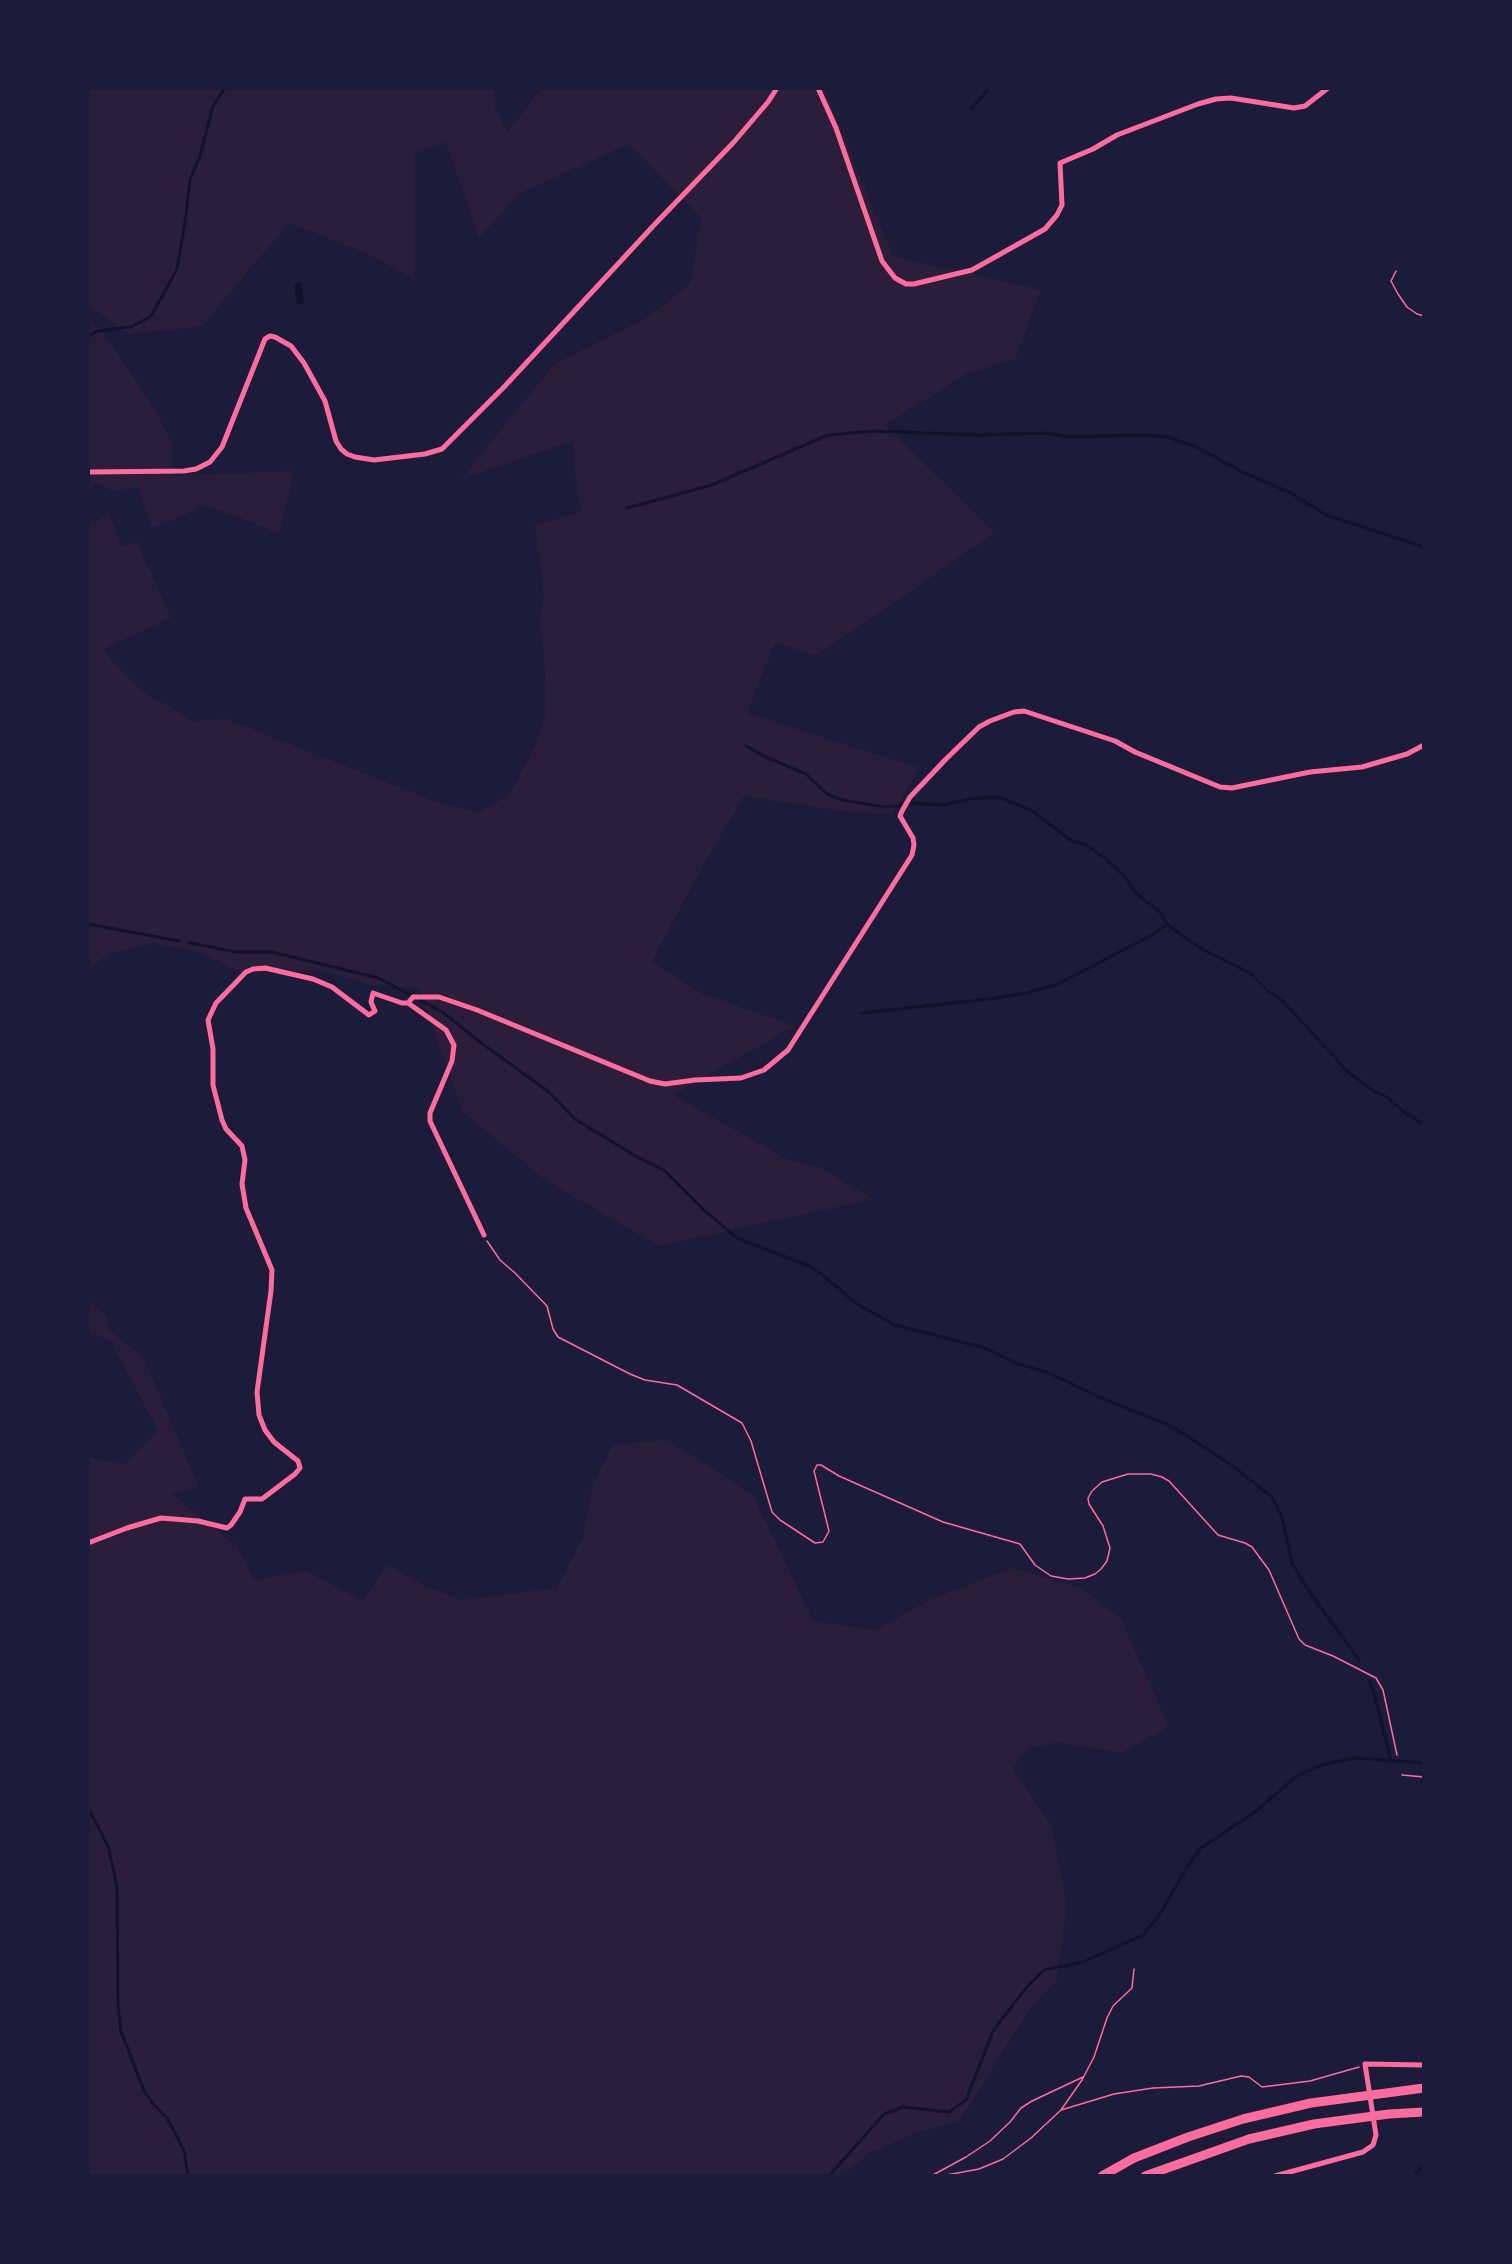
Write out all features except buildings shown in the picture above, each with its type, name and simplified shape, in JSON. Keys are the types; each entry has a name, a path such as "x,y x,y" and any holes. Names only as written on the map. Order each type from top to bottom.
{"highway":[{"path":"1102,2175 1144,2154 1243,2119 1311,2103 1424,2088"},
{"path":"1145,2175 1249,2139 1314,2124 1389,2114 1424,2112"}],"street":[{"path":"88,472 184,471 196,469 210,462 222,447 265,339 270,336 291,346 304,363 324,401 336,441 347,454 374,460 425,454 442,449 504,387 733,143 777,88"},
{"path":"818,88 836,128 882,261 894,278 906,284 931,281 972,270 1045,229 1062,205 1060,163 1093,149 1117,135 1216,99 1231,98 1289,108 1305,106 1328,88"},
{"path":"408,1003 413,997 439,997 477,1010 650,1081 665,1084 741,1078 764,1070 788,1050 912,855 913,838 900,816 910,797 979,727 990,721 1014,712 1024,711 1115,741 1135,752 1220,787 1232,788 1310,772 1362,767 1407,754 1424,745"},
{"path":"88,1543 161,1518 198,1521 227,1528 240,1512 245,1499 262,1499 298,1472 300,1468 298,1461 274,1442 265,1430 259,1415 257,1386 271,1292 272,1270 246,1208 242,1184 245,1161 242,1146 226,1129 214,1094 213,1049 208,1020 219,998 246,972 265,969 313,980 332,987 369,1015 375,1011 371,1002 373,993 408,1003 446,1030 454,1045 450,1069 430,1113 429,1121 483,1235"},
{"path":"1275,2175 1363,2152 1373,2145 1376,2135 1365,2064 1424,2065"}],"path":[{"path":"1396,271 1391,281 1398,294 1407,307 1424,316"},
{"path":"483,1235 494,1254 547,1306 553,1329 558,1338 630,1374 645,1380 677,1386 742,1423 751,1442 772,1512 780,1520 815,1543 823,1542 830,1528 815,1468 821,1465 829,1471 943,1522 1014,1541 1023,1547 1035,1565 1051,1576 1068,1579 1085,1578 1095,1575 1107,1561 1110,1548 1103,1526 1089,1504 1092,1491 1102,1482 1128,1474 1151,1474 1162,1477 1169,1481 1218,1535 1252,1547 1269,1570 1299,1639 1305,1645 1333,1656 1376,1678 1383,1690 1397,1755"},
{"path":"1402,1774 1424,1777"},
{"path":"941,2175 979,2169 1003,2159 1032,2138 1061,2110 1094,2057 1113,2006 1132,1988 1134,1970"},
{"path":"1061,2110 1114,2094 1153,2088 1199,2086 1241,2076 1249,2077 1262,2087 1310,2081 1365,2064"},
{"path":"932,2175 990,2141 1021,2108 1084,2076"}],"shaded area":[{"path":"89,89 495,89 495,108 508,132 540,89 824,89 893,256 1041,290 1015,359 966,374 885,425 995,533 816,656 775,642 747,713 919,768 893,815 835,810 744,796 703,865 652,961 701,993 795,1026 673,1095 789,1160 821,1168 873,1199 659,1246 542,1178 462,1111 420,989 370,985 319,970 242,973 201,953 153,943 108,954 89,969 89,520 92,523 109,512 121,546 137,542 171,618 103,649 111,661 144,692 193,721 226,719 437,802 481,812 511,793 535,747 546,712 544,649 539,625 544,594 535,525 581,512 574,468 573,441 461,479 554,364 646,318 690,284 701,218 629,144 520,193 479,238 446,142 415,153 415,280 366,253 289,223 202,326 129,334 89,307"},
{"path":"294,283 301,283 304,303 297,304"},
{"path":"88,319 101,331 150,401 173,445 172,476 294,471 279,534 205,506 152,528 138,487 113,491 95,483 89,488"},
{"path":"88,1299 107,1316 109,1330 143,1357 199,1487 172,1494 237,1546 254,1580 306,1571 363,1601 388,1565 424,1585 460,1600 557,1588 583,1538 593,1484 614,1444 668,1440 753,1495 813,1621 876,1630 929,1600 1012,1568 1081,1588 1121,1619 1169,1727 1121,1753 1057,1742 1027,1749 1013,1768 1052,1827 1067,1907 1056,1982 1029,2010 959,2121 916,2133 872,2152 843,2175 89,2175 89,1457 125,1465 158,1431 111,1341 89,1332"}],"waterway":[{"path":"88,337 97,331 131,327 150,317 154,311 177,269 190,179 200,156 213,106 225,88"},
{"path":"971,109 989,88"},
{"path":"627,508 712,485 828,435 875,431 980,435 1044,433 1071,437 1140,435 1167,437 1197,447 1240,471 1291,493 1326,515 1424,547"},
{"path":"746,746 806,774 827,794 842,800 884,807 910,803 944,805 969,799 993,797 1002,798 1033,811 1070,840 1086,845 1106,859 1123,875 1137,894 1161,913 1167,924 1175,930 1202,949 1250,973 1269,992 1282,1000 1347,1071 1424,1125"},
{"path":"88,924 179,941"},
{"path":"862,1013 998,998 1058,984 1154,934 1167,924"},
{"path":"190,943 237,952 272,952 378,978 409,994"},
{"path":"420,1000 444,1013 549,1092 575,1119 637,1157 664,1170 706,1212 737,1238 814,1268 857,1304 895,1325 985,1348 1018,1364 1047,1372 1099,1397 1171,1426 1230,1464 1272,1497 1282,1517 1292,1563 1308,1590 1359,1660"},
{"path":"1369,1681 1391,1761"},
{"path":"829,2176 884,2114 903,2107 949,2112 966,2100 993,2031 1025,1989 1044,1970 1083,1962 1143,1935 1160,1914 1187,1867 1201,1848 1256,1811 1297,1776 1322,1765 1354,1758 1424,1763"},
{"path":"88,1808 108,1846 117,1886 118,2005 121,2031 144,2091 167,2118 184,2151 188,2176"},
{"path":"1413,2176 1424,2165"}]}
